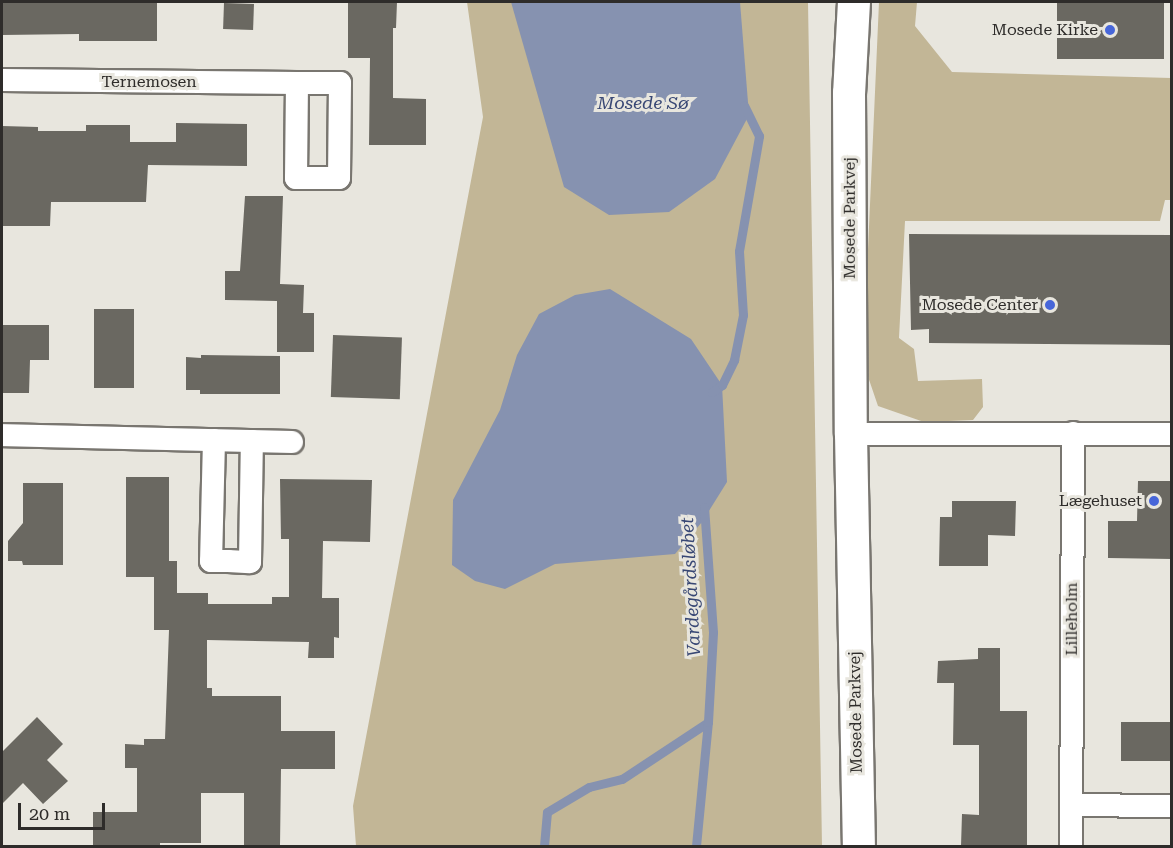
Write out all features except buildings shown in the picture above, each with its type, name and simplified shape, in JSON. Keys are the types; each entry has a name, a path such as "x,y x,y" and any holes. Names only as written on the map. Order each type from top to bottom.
{"street":[{"name":"Mosede Parkvej","path":"854,2 849,93 851,434 859,846"},
{"name":"Ternemosen","path":"2,80 297,83"},
{"name":"Lilleholm","path":"1071,846 1073,433"},
{"path":"851,434 1172,434"},
{"path":"2,435 292,442"},
{"path":"214,440 212,561 250,562 252,441"},
{"path":"1071,805 1172,806"}],"shaded area":[{"path":"467,2 808,2 822,846 356,846 353,806 483,117"},
{"path":"879,2 917,2 915,26 952,72 1171,78 1171,200 1165,200 1160,221 905,221 899,338 914,349 918,381 982,379 983,407 973,420 924,422 878,406 863,362"}],"water":[{"name":"Mosede Sø","path":"511,2 740,2 749,115 715,179 669,212 609,215 564,187"},
{"path":"610,289 691,339 722,385 727,482 702,522 675,554 555,564 505,589 475,581 452,565 453,500 500,410 517,355 539,314 575,295"}],"waterway":[{"name":"Vardegårdsløbet","path":"712,392 722,385 734,360 743,315 739,251 759,136 744,105"},
{"name":"Vardegårdsløbet","path":"696,846 708,722 713,632 704,507"},
{"path":"544,846 547,812 589,787 622,779 708,722"}],"place":[{"name":"Mosede Kirke","path":"1110,30"},
{"name":"Mosede Center","path":"1050,305"},
{"name":"Lægehuset","path":"1154,501"}]}
